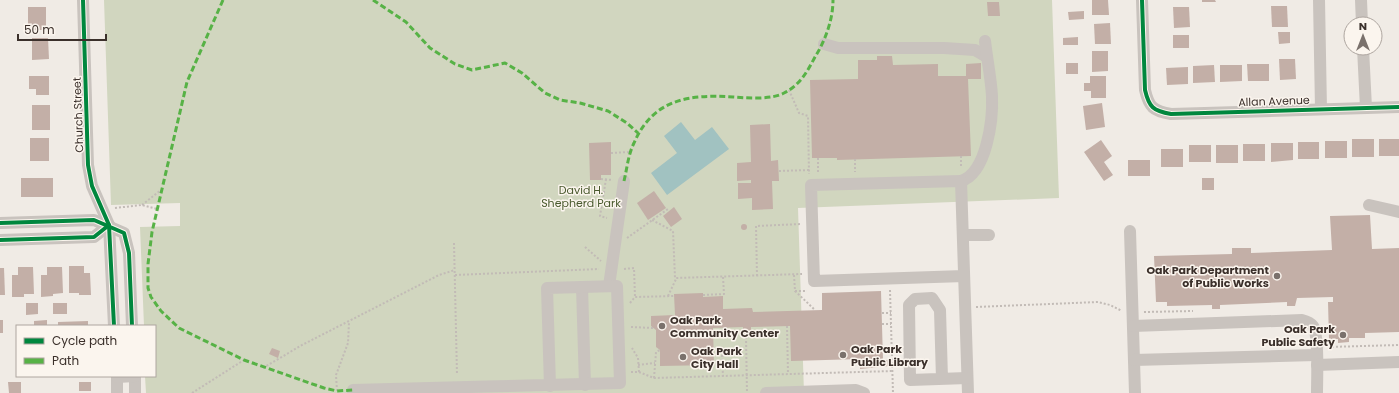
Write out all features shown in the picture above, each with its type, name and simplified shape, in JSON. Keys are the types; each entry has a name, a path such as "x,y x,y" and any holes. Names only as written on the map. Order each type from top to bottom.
{"street":[{"name":"Church Street","path":"83,0 88,165 92,186 109,225 112,258 114,325"},
{"name":"Allan Avenue","path":"1142,0 1145,90 1150,106 1162,112 1171,114 1399,106"},
{"path":"1319,0 1322,109"},
{"path":"1361,0 1362,16"},
{"path":"964,276 814,281 810,182 961,181 968,179 980,165 989,133 992,97 985,41"},
{"path":"824,44 838,48 897,47 975,50 987,57"},
{"path":"1363,56 1366,108"},
{"path":"609,286 607,266 615,242 624,181"},
{"path":"961,181 968,393"},
{"path":"1369,205 1399,212"},
{"path":"0,222 94,220 109,225 124,233 128,244 132,325"},
{"path":"0,240 94,237 109,225"},
{"path":"1130,231 1135,393"},
{"path":"963,236 989,235"},
{"path":"353,393 353,390 457,386 523,389 550,386 620,383 617,286 547,288 550,386"},
{"path":"582,287 585,385"},
{"path":"942,379 940,310 932,298 915,299 909,305 910,380 942,379 967,378"},
{"path":"114,309 131,309"},
{"path":"1133,326 1302,320 1312,324 1314,329 1317,393"},
{"path":"1134,360 1316,360 1399,362"},
{"path":"117,377 118,393"},
{"path":"135,377 135,393"},
{"path":"766,393 856,390 864,393"}],"path":[{"path":"789,90 798,113 808,116 810,182 819,178 818,158"},
{"path":"611,152 630,152"},
{"path":"961,156 962,173 972,173"},
{"path":"854,159 855,177"},
{"path":"779,171 809,170"},
{"path":"142,205 161,190"},
{"path":"115,208 142,205 157,208"},
{"path":"615,242 621,242 668,209"},
{"path":"757,276 756,226 802,224 802,217"},
{"path":"652,220 673,230 676,278 668,296"},
{"path":"454,243 457,386"},
{"path":"585,247 607,266"},
{"path":"455,275 607,266 634,268 635,297 630,303 630,309"},
{"path":"676,278 794,275 804,274 804,267"},
{"path":"264,368 302,345 439,275 454,270"},
{"path":"794,275 795,291 815,310"},
{"path":"703,295 724,294 723,277"},
{"path":"882,289 890,289 893,393"},
{"path":"795,291 811,291"},
{"path":"635,297 674,296"},
{"path":"882,313 891,313"},
{"path":"631,321 631,335"},
{"path":"337,391 336,375 348,343 349,322"},
{"path":"882,324 891,324"},
{"path":"787,326 788,374"},
{"path":"631,327 653,328"},
{"path":"746,337 747,393"},
{"path":"632,342 632,350 638,358 639,372"},
{"path":"713,349 719,350 722,354 723,376"},
{"path":"654,378 656,352 660,350"},
{"path":"192,393 244,360"},
{"path":"638,365 655,363"},
{"path":"627,372 639,372 654,378 893,371"}],"green space":[{"name":"David H. Shepherd Park","path":"104,0 1052,0 1059,198 798,208 804,393 146,393 145,377 156,377 156,325 144,325 140,227 180,226 180,203 111,205"}],"water":[{"path":"681,122 695,140 712,127 729,149 667,195 651,173 677,153 664,136"}],"building":[{"path":"1092,0 1108,0 1109,15 1092,15"},
{"path":"1202,0 1215,0 1216,2 1202,2"},
{"path":"987,2 999,2 1000,16 988,16"},
{"path":"1271,6 1287,6 1288,27 1272,27"},
{"path":"28,7 46,7 46,30 28,30"},
{"path":"1173,7 1189,7 1190,27 1174,28"},
{"path":"1084,11 1084,19 1069,20 1068,12"},
{"path":"1110,23 1111,44 1095,44 1094,24"},
{"path":"1278,32 1290,32 1290,43 1279,44"},
{"path":"1173,35 1189,35 1189,48 1173,48"},
{"path":"1078,37 1078,45 1063,45 1063,38"},
{"path":"32,38 48,38 49,59 32,60"},
{"path":"1092,51 1108,51 1108,71 1092,72"},
{"path":"877,56 892,56 893,65 938,64 938,76 966,76 966,64 981,63 981,79 968,79 971,156 837,160 837,158 812,158 810,80 858,79 858,60 877,60"},
{"path":"1279,59 1295,59 1296,79 1280,80"},
{"path":"1066,63 1078,63 1078,74 1066,74"},
{"path":"1247,64 1269,64 1269,81 1248,81"},
{"path":"1214,65 1215,82 1193,83 1193,66"},
{"path":"1220,65 1242,65 1242,81 1220,82"},
{"path":"1188,67 1188,84 1167,85 1166,68"},
{"path":"29,76 49,76 49,95 36,95 36,89 29,89"},
{"path":"1090,76 1106,76 1106,98 1091,98 1091,91 1084,91 1084,83 1090,83"},
{"path":"1102,103 1105,127 1086,130 1083,106"},
{"path":"32,105 50,105 50,130 32,130"},
{"path":"770,124 771,161 778,160 779,181 772,181 773,209 752,210 752,198 738,199 738,183 751,183 751,180 737,181 737,163 751,162 750,125"},
{"path":"30,138 49,138 49,161 30,161"},
{"path":"1352,139 1374,139 1374,157 1352,157"},
{"path":"1379,139 1399,139 1399,156 1379,156"},
{"path":"1101,140 1112,156 1104,162 1113,175 1104,181 1084,152"},
{"path":"1325,141 1347,141 1347,158 1325,158"},
{"path":"611,142 611,175 601,175 601,180 590,180 589,143"},
{"path":"1298,142 1319,142 1319,159 1298,159"},
{"path":"1271,143 1293,143 1293,160 1271,162"},
{"path":"1243,144 1265,144 1265,161 1243,161"},
{"path":"1189,145 1211,145 1211,162 1189,162"},
{"path":"1216,145 1238,145 1238,163 1216,163"},
{"path":"1161,149 1183,149 1183,167 1161,167"},
{"path":"1128,160 1150,160 1150,176 1128,176"},
{"path":"21,178 53,178 53,197 21,197"},
{"path":"1202,178 1214,178 1214,190 1202,190"},
{"path":"654,191 666,208 648,220 637,203"},
{"path":"674,207 682,219 671,227 663,216"},
{"name":"Oak Park Department of Public Works","path":"1370,215 1372,249 1399,248 1399,332 1365,333 1365,338 1349,338 1349,342 1338,343 1338,339 1329,339 1328,302 1333,302 1333,297 1297,298 1295,306 1287,306 1287,302 1220,305 1220,309 1212,309 1212,305 1167,306 1167,302 1156,302 1154,256 1232,254 1232,248 1251,248 1251,253 1332,250 1330,216"},
{"path":"744,224 747,227 744,230 741,227"},
{"path":"69,266 84,266 84,273 90,273 91,295 69,293"},
{"path":"18,267 33,267 34,294 24,294 24,297 12,297 12,275 18,275"},
{"path":"47,267 62,267 63,293 41,297 41,275 47,275"},
{"path":"0,268 4,268 5,295 0,295"},
{"path":"881,291 883,360 888,360 889,366 860,369 860,359 791,361 790,326 751,327 751,337 743,337 743,327 713,328 714,365 660,366 660,350 656,347 656,330 651,326 651,316 675,315 674,294 703,293 703,297 723,296 723,309 752,308 753,312 822,310 822,293"},
{"path":"26,303 38,303 38,314 26,315"},
{"path":"53,303 67,303 67,314 53,314"},
{"path":"0,320 3,320 3,333 0,333"},
{"path":"47,320 47,325 34,325 34,321"},
{"path":"88,321 88,325 58,325 58,322"},
{"path":"272,348 280,351 278,358 269,354"},
{"path":"8,382 21,382 21,393 9,393"},
{"path":"79,382 91,382 91,391 79,391"}],"marked path":[{"path":"223,0 187,82 152,232 148,264 148,288 151,297 161,311 179,328 244,360 324,388 337,391 353,390"},
{"path":"373,0 406,22 430,48 455,64 472,70 505,63 522,73 545,93 560,100 580,103 608,111 627,123 638,133"},
{"path":"624,181 629,157 634,143 642,128 651,117 662,108 674,102 687,99 717,96 766,98 773,97 790,90 806,73 822,44 830,23 833,0"}],"cycle path":[{"path":"83,0 88,165 92,186 109,225 114,325"},
{"path":"1142,0 1145,90 1150,104 1156,110 1171,114 1399,107"},
{"path":"0,223 94,220 124,233 129,253 132,325"},
{"path":"0,240 94,237 109,225"}],"place":[{"name":"Oak Park Department of Public Works","path":"1277,276"},
{"name":"Oak Park Community Center","path":"662,326"},
{"name":"Oak Park Public Safety","path":"1343,335"},
{"name":"Oak Park Public Library","path":"843,355"},
{"name":"Oak Park City Hall","path":"683,357"}]}
